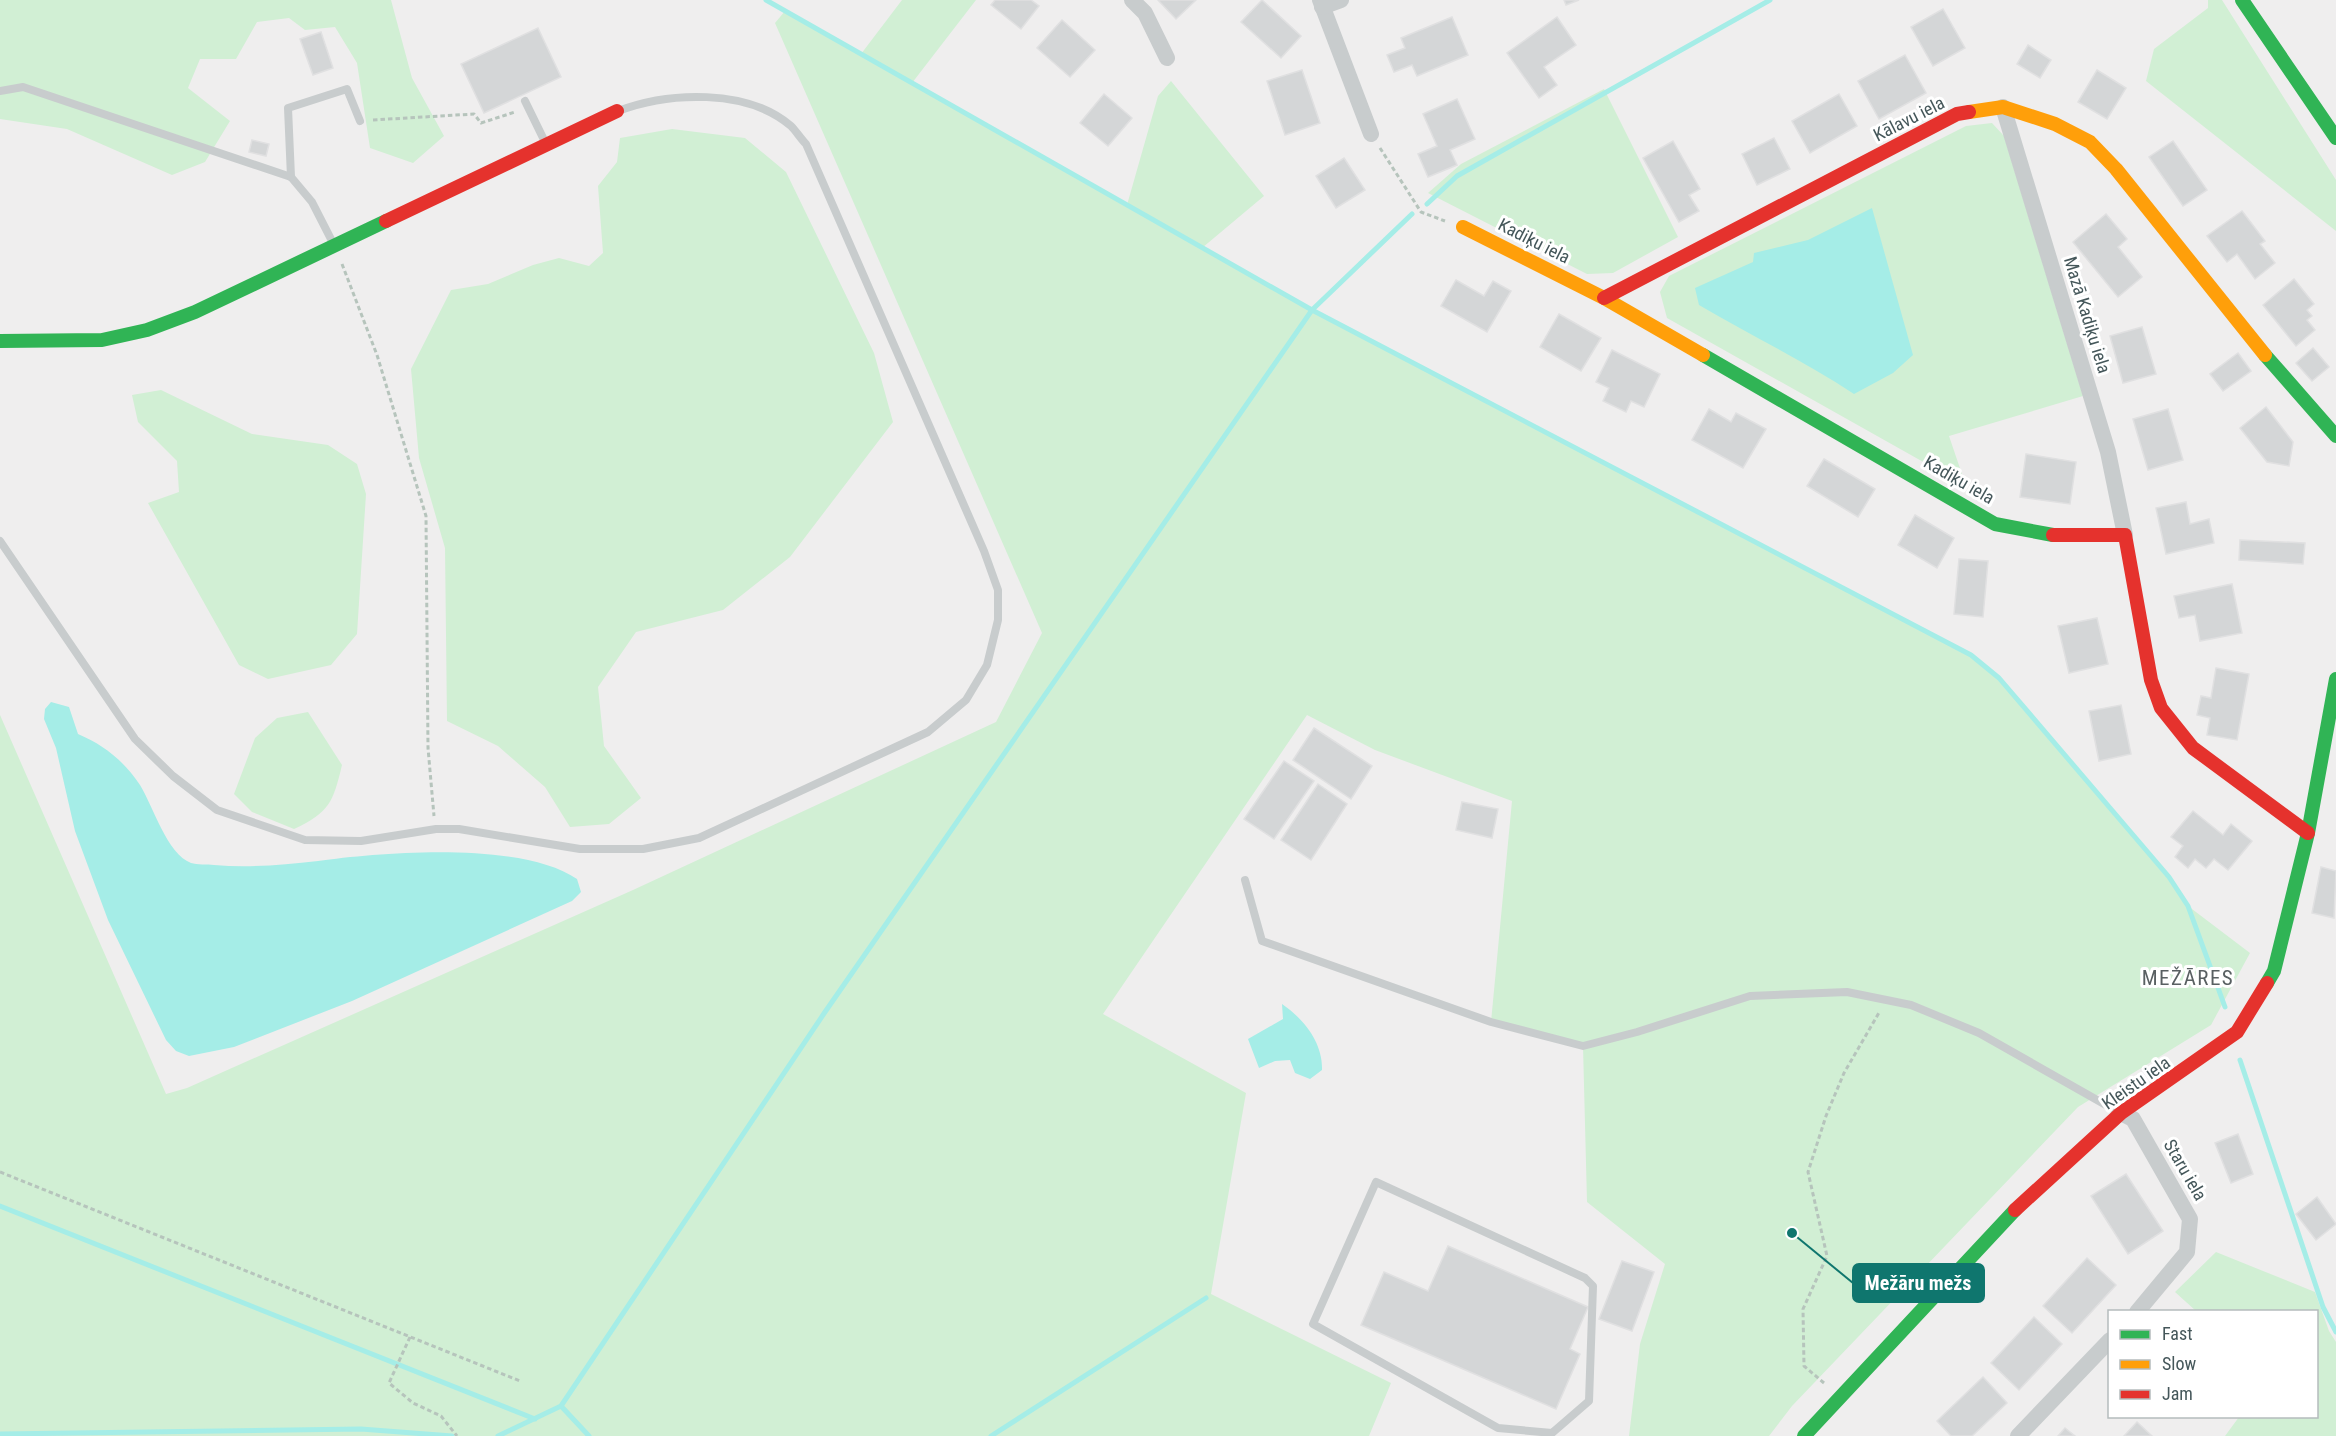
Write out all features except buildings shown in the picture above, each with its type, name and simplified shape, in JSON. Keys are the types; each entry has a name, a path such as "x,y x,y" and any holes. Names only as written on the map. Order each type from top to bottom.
{"street":[{"path":"1132,0 1145,13 1167,58"},
{"path":"1341,0 1321,3 1371,134"},
{"path":"2242,0 2336,138"},
{"name":"Kālavu iela","path":"1604,298 1958,114 2003,107 2055,124 2090,142 2116,169 2277,369 2336,436"},
{"name":"Mazā Kadiķu iela","path":"2003,107 2108,452 2125,535"},
{"path":"0,341 102,340 147,330 195,312 617,111"},
{"name":"Kadiķu iela","path":"1463,227 1604,298 1995,524 2048,535 2125,535"},
{"path":"2125,535 2151,680 2161,708 2193,748 2308,833"},
{"name":"Kleistu iela","path":"1804,1436 2028,1195 2121,1113 2210,1054 2237,1032 2274,971 2308,833 2336,679"},
{"name":"Staru iela","path":"2121,1113 2133,1119 2190,1219 2187,1252 2138,1310"},
{"path":"2018,1436 2108,1341"}],"lane":[{"path":"0,91 23,87 291,177 312,202 335,245"},
{"path":"291,177 288,108 347,89 360,121"},
{"path":"0,541 135,739 173,776 217,810 305,840 361,842 436,830 459,829 580,849 643,849 699,838 928,732 966,700 987,665 998,620 998,590 988,561 806,144 791,126 764,110 734,102 684,95 643,101 617,111"},
{"path":"526,104 547,145"},
{"path":"1245,879 1262,941 1491,1022 1583,1046 1637,1032 1750,996 1847,992 1911,1005 1979,1033 2121,1113"},
{"path":"1376,1182 1585,1278 1593,1286 1589,1401 1552,1432 1497,1432 1313,1324 1376,1182"}],"path":[{"path":"360,121 474,114 481,123 526,104"},
{"path":"1371,134 1421,212 1463,227"},
{"path":"335,245 377,355 426,516 428,748 436,830"},
{"path":"1839,1396 1804,1366 1803,1309 1827,1256 1808,1172 1826,1116 1844,1073 1886,1000"},
{"path":"0,1172 520,1381"},
{"path":"410,1337 389,1383 413,1403 441,1416 457,1436"}],"green space":[{"path":"0,0 391,0 412,78 444,136 413,163 370,148 357,63 335,27 305,30 289,18 257,22 236,59 200,59 188,88 230,121 205,162 172,175 67,129 0,119"},
{"path":"902,0 976,0 912,83 1127,205 1158,96 1171,81 1264,196 1202,248 1312,310 1971,655 1999,678 2169,877 2188,906 2250,953 2211,1025 2078,1107 1792,1406 1769,1436 1629,1436 1640,1344 1665,1264 1587,1202 1583,1046 1491,1022 1512,801 1375,750 1307,715 1103,1014 1246,1093 1211,1294 1391,1383 1369,1436 0,1436 0,715 166,1094 187,1088 633,890 996,722 1042,633 775,23 785,11 861,54"},
{"path":"2208,0 2222,0 2336,180 2336,231 2146,81 2154,49 2208,8"},
{"path":"1604,89 1678,237 1613,273 1587,274 1428,193 1461,164"},
{"path":"1992,123 2004,136 2083,396 1949,436 1966,486 1667,318 1660,292 1669,276 1966,126"},
{"path":"672,129 745,138 786,172 874,353 893,422 790,557 723,610 636,632 598,687 604,746 641,798 609,824 570,827 545,787 498,746 447,721 445,548 419,458 411,369 451,290 488,284 533,265 559,258 589,266 603,253 598,186 617,162 620,138"},
{"path":"161,390 252,434 328,445 357,464 366,494 357,634 331,665 268,679 239,665 148,503 179,492 177,461 138,422 132,395"},
{"path":"308,712 342,765 336,788 323,811 294,829 252,812 234,794 255,738 277,718"},
{"path":"2216,1252 2315,1292 2329,1331 2336,1342 2336,1436 2225,1436 2238,1418 2318,1418 2318,1310 2195,1310 2175,1292"}],"water":[{"path":"1872,208 1913,355 1893,373 1854,394 1816,370 1699,305 1695,288 1753,262 1754,253 1808,240"},
{"path":"51,702 69,707 78,734 105,749 127,768 140,785 168,840 182,858 191,863 253,866 414,853 488,854 553,867 577,879 581,892 572,901 352,1001 234,1047 189,1056 176,1051 166,1040 108,920 75,831 56,748 44,719 45,709"},
{"path":"1282,1004 1305,1024 1316,1041 1322,1070 1310,1079 1295,1073 1290,1060 1275,1061 1259,1068 1248,1039 1283,1019"}],"waterway":[{"path":"766,0 1312,310 1971,655 1999,678 2169,877 2188,906 2225,1007"},
{"path":"1427,204 1457,176 1770,0"},
{"path":"498,1436 561,1406 825,1012 1312,310 1412,214"},
{"path":"2240,1060 2323,1307 2336,1332"},
{"path":"0,1206 535,1419"},
{"path":"991,1436 1206,1298"},
{"path":"561,1406 589,1436"},
{"path":"0,1434 361,1429 452,1436"}],"traffic: fast":[{"path":"2242,0 2336,138"},
{"path":"0,341 102,340 147,330 195,312 386,221"},
{"path":"1703,355 1995,524 2053,535"},
{"path":"2265,355 2336,436"},
{"path":"2267,983 2274,971 2308,833 2336,679"},
{"path":"1804,1436 2015,1210"}],"traffic: slow":[{"path":"1969,112 2003,107 2055,124 2090,142 2116,169 2265,355"},
{"path":"1463,227 1604,298 1703,355"}],"traffic: jam":[{"path":"386,221 617,111"},
{"path":"1604,298 1957,114 1969,112"},
{"path":"2053,535 2125,535 2151,680 2161,708 2193,748 2308,833"},
{"path":"2015,1210 2121,1113 2237,1032 2267,983"}],"place":[{"name":"Mežāru mežs","path":"1792,1233"}],"district":[{"name":"MEŽĀRES","path":"2188,978"}]}
